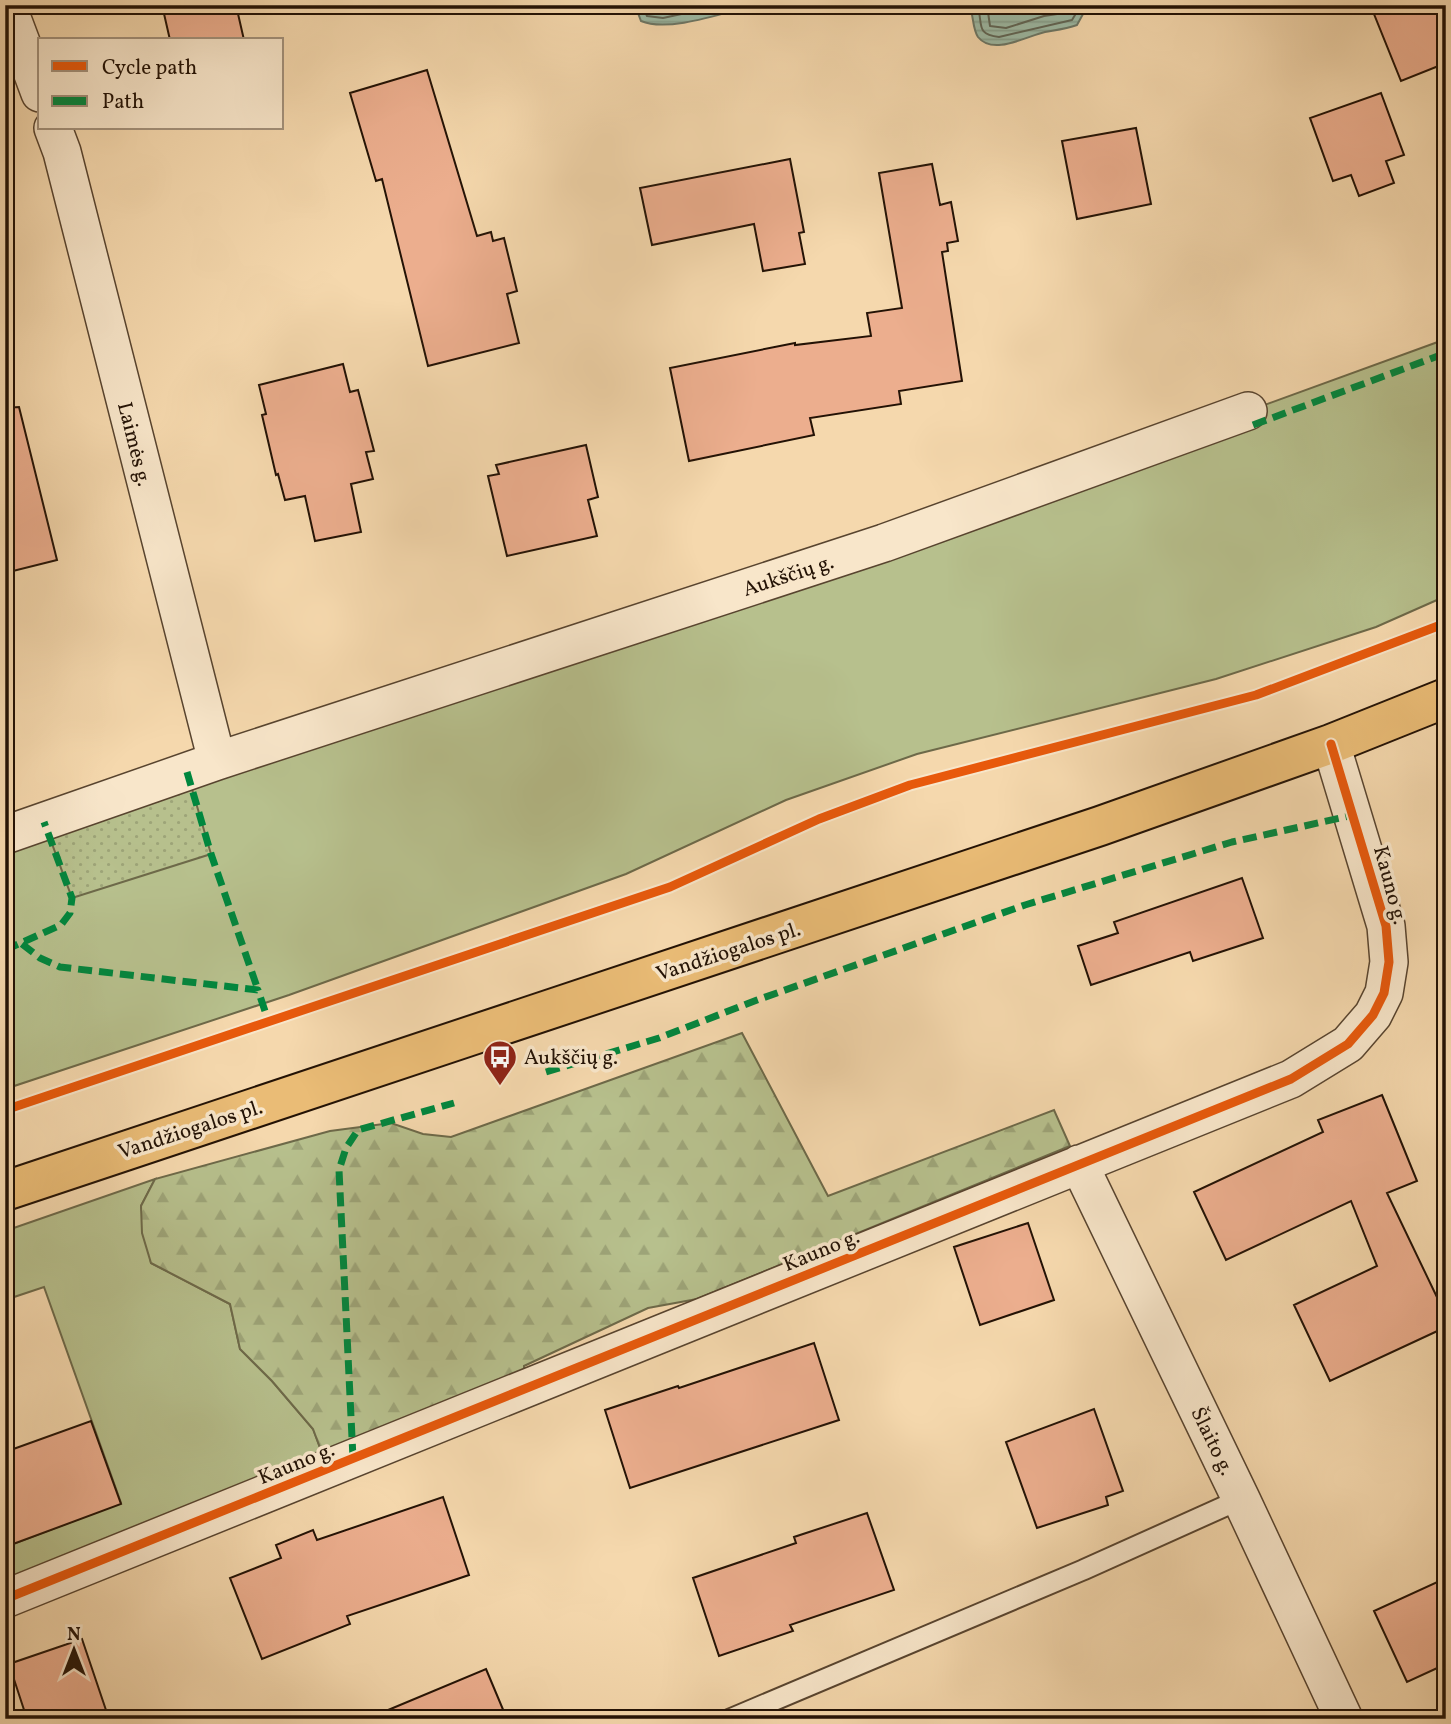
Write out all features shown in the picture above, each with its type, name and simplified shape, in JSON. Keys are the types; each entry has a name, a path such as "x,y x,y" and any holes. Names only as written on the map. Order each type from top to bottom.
{"main road":[{"name":"Vandžiogalos pl.","path":"5,1191 1074,835 1331,744 1446,698"}],"street":[{"path":"7,5 38,88"},
{"name":"Laimės g.","path":"54,130 62,152 217,761"},
{"name":"Aukščių g.","path":"5,835 217,761 884,543 1248,411"},
{"name":"Kauno g.","path":"5,1600 1291,1079 1348,1044 1373,1015 1384,993 1389,962 1386,926 1331,744"},
{"name":"Šlaito g.","path":"1079,1164 1344,1719"}],"lane":[{"path":"730,1719 1070,1576 1241,1499"}],"green space":[{"path":"1446,339 1446,596 1376,627 1216,679 917,754 786,800 626,874 289,995 5,1089 5,835 1248,411"},
{"path":"187,772 211,854 72,898 44,822"},
{"path":"742,1033 828,1196 1054,1110 1070,1146 697,1299 648,1308 524,1366 524,1389 328,1469 313,1429 240,1349 230,1304 151,1263 142,1233 141,1206 155,1179 330,1131 391,1123 423,1134 451,1137"},
{"path":"155,1179 141,1206 151,1263 230,1304 240,1349 313,1429 328,1469 5,1599 5,1547 121,1503 44,1287 5,1300 5,1231"}],"water":[{"path":"635,5 755,5 666,25 641,21"},
{"path":"969,5 1088,5 1077,25 1010,43 992,45 978,37"}],"building":[{"path":"162,5 236,5 244,38 170,38"},
{"path":"1396,5 1446,5 1446,63 1401,81 1374,14"},
{"path":"427,70 477,236 491,232 493,241 504,238 517,291 507,294 519,343 428,366 382,179 376,181 350,93"},
{"path":"1381,93 1404,155 1386,161 1394,183 1359,196 1351,175 1333,181 1310,118"},
{"path":"1136,128 1151,204 1077,219 1062,141"},
{"path":"790,159 804,232 799,233 805,264 763,271 754,224 652,245 640,188"},
{"path":"932,164 940,205 951,202 958,241 947,243 948,251 942,252 962,381 899,391 901,404 810,418 814,435 689,461 670,368 795,343 871,336 867,313 902,308 879,173"},
{"path":"343,364 350,392 358,390 374,451 366,452 373,479 351,484 361,532 315,541 305,496 285,500 278,474 276,475 262,415 266,414 259,385"},
{"path":"19,407 57,560 5,573 5,408"},
{"path":"586,445 598,497 588,500 597,536 507,556 488,476 499,474 496,465"},
{"path":"1242,878 1263,938 1193,961 1190,952 1091,985 1078,946 1118,933 1114,922"},
{"path":"1382,1095 1417,1181 1387,1193 1446,1316 1446,1327 1330,1381 1294,1305 1377,1266 1351,1201 1226,1260 1194,1192 1323,1132 1318,1120"},
{"path":"1028,1223 1054,1300 980,1325 954,1247"},
{"path":"814,1343 839,1420 630,1488 605,1410"},
{"path":"1094,1409 1123,1491 1106,1497 1108,1505 1037,1528 1006,1442"},
{"path":"91,1421 121,1504 5,1547 5,1452"},
{"path":"443,1497 469,1575 347,1616 350,1624 262,1659 230,1578 281,1558 276,1545 313,1530 317,1540"},
{"path":"867,1513 894,1590 790,1625 793,1631 719,1656 693,1578 796,1543 794,1537"},
{"path":"1446,1578 1446,1664 1407,1682 1374,1611"},
{"path":"82,1639 109,1719 27,1719 9,1664"},
{"path":"486,1669 507,1719 369,1719 369,1718"}],"marked path":[{"path":"1253,425 1446,353"},
{"path":"187,772 211,854 258,990"},
{"path":"546,1072 659,1038 757,1000 1025,905 1232,842 1354,815"},
{"path":"5,950 61,925 70,913 72,898 44,822"},
{"path":"22,944 40,958 60,967 258,990 269,1023"},
{"path":"353,1458 339,1170 346,1148 358,1130 454,1103"}],"cycle path":[{"path":"5,1110 670,887 819,819 910,785 1256,695 1446,623"},
{"path":"5,1599 1291,1079 1348,1044 1373,1015 1384,993 1389,962 1386,926 1331,744"}],"place":[{"name":"Aukščių g.","path":"500,1087"}]}
